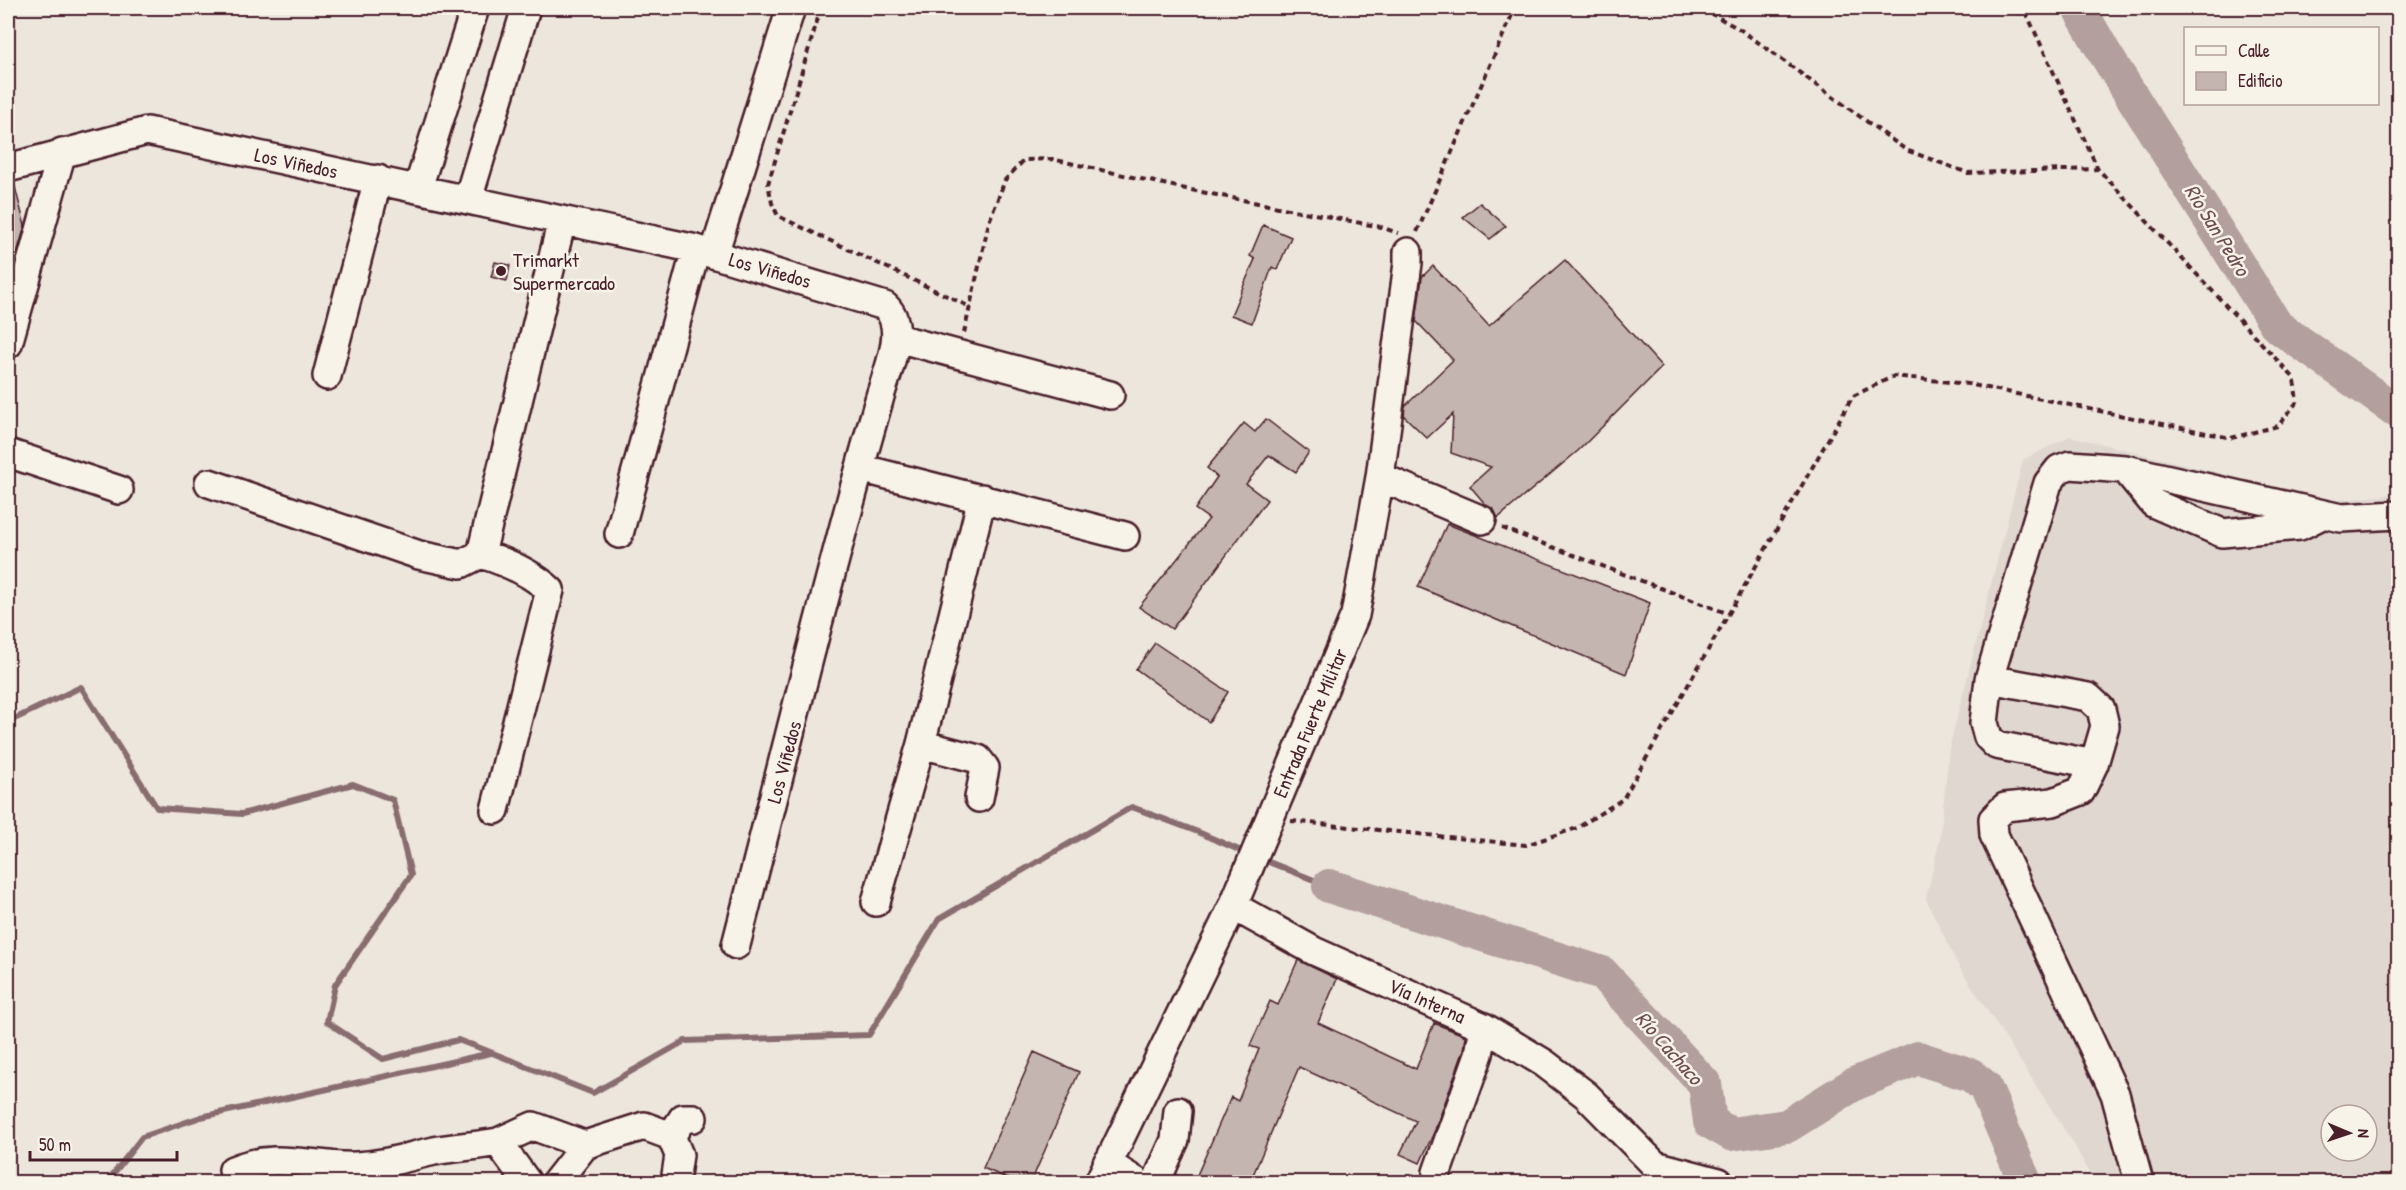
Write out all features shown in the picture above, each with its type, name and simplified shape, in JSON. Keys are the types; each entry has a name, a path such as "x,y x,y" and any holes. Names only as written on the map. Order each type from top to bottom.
{"street":[{"path":"418,188 475,8"},
{"path":"468,199 526,8"},
{"path":"619,534 705,251 791,8"},
{"name":"Los Viñedos","path":"8,168 147,131 705,251 885,306 890,311 897,338 860,468 736,945"},
{"path":"8,344 62,152"},
{"path":"327,375 378,179"},
{"path":"481,554 562,220"},
{"name":"Entrada Fuerte Militar","path":"1084,1182 1086,1178 1103,1173 1234,904 1355,615 1380,477 1408,252"},
{"path":"897,338 1110,395"},
{"path":"8,453 119,490"},
{"path":"2094,764 1996,745 1988,736 1984,723 1989,679 2048,483 2060,469 2070,465 2125,469 2341,518 2398,515"},
{"path":"860,468 1125,536"},
{"path":"2125,469 2153,503 2222,533 2300,526 2324,514"},
{"path":"1380,477 1482,520"},
{"path":"209,483 419,555 461,564 481,554 501,560 535,576 550,590 495,810"},
{"path":"876,903 921,744 982,498"},
{"path":"1989,679 2088,697 2101,709 2105,726 2094,764 2081,791 2053,802 2005,807 1993,819 1994,835 2115,1094 2139,1182"},
{"path":"921,744 978,759 985,768 979,798"},
{"name":"Vía Interna","path":"1234,904 1314,951 1484,1027 1479,1054 1437,1172"},
{"path":"1484,1027 1544,1063 1586,1095 1655,1165 1719,1182"},
{"path":"1156,1182 1175,1140 1178,1111"},
{"path":"671,1136 683,1118 693,1118"},
{"path":"233,1170 242,1166 285,1159 355,1166 400,1161 434,1151 498,1142 533,1126 585,1145"},
{"path":"556,1182 585,1145 644,1126 671,1136 679,1155 675,1182"},
{"path":"498,1142 527,1182"},
{"path":"1103,1173 1137,1182"}],"path":[{"path":"821,8 768,184 772,203 778,216 968,306"},
{"path":"1408,252 1515,8"},
{"path":"1701,8 1741,30 1906,150 1968,173 2098,169"},
{"path":"1268,822 1526,845 1577,828 1623,799 1853,396 1894,376 1968,384 2230,438 2278,426 2297,402 2294,378 2098,169 2024,8"},
{"path":"960,354 968,306 990,222 1005,180 1024,160 1052,159 1186,189 1381,227 1397,231 1408,252"},
{"path":"1482,520 1729,614"}],"shaded area":[{"path":"2070,436 2331,501 2398,494 2398,1182 2094,1182 2074,1144 1958,965 1926,899 1940,838 1949,749 2023,460"},
{"path":"263,1171 351,1182 261,1182"}],"building":[{"path":"8,183 14,183 25,226 17,253 8,251"},
{"path":"1480,203 1506,226 1490,239 1463,217"},
{"path":"1263,225 1291,237 1277,270 1272,267 1252,323 1231,315 1255,259 1250,256"},
{"path":"1565,260 1662,367 1579,450 1498,518 1494,510 1486,505 1470,486 1491,467 1451,453 1453,414 1427,438 1404,416 1405,406 1453,360 1416,321 1422,277 1433,266 1489,326"},
{"name":"Trimarkt Supermercado","path":"495,262 510,265 507,281 491,277"},
{"path":"1266,419 1309,452 1296,472 1269,455 1246,484 1267,500 1172,629 1139,607 1209,519 1195,509 1217,477 1207,468 1244,423 1255,432"},
{"path":"1447,524 1650,603 1626,674 1418,587"},
{"path":"1155,643 1228,692 1209,722 1136,669"},
{"path":"1298,960 1337,979 1318,1023 1416,1069 1434,1023 1466,1036 1464,1050 1435,1130 1420,1163 1400,1154 1416,1121 1299,1067 1250,1182 1194,1182 1231,1097 1238,1101 1259,1049 1250,1046 1270,1001 1278,1005"},
{"path":"1034,1052 1079,1072 1031,1182 1016,1182 983,1168"}],"waterway":[{"name":"Río San Pedro","path":"2079,8 2104,52 2277,326 2398,412"},
{"path":"8,722 81,687 157,808 242,814 353,784 393,800 411,875 335,985 327,1022 383,1059 458,1040 471,1045"},
{"path":"470,1044 593,1093 685,1041 869,1035 939,919 1132,807 1248,854"},
{"path":"1261,859 1329,886"},
{"name":"Río Cachaco","path":"1329,886 1602,973 1705,1084 1710,1122 1731,1134 1787,1126 1854,1084 1918,1058 1971,1075 1985,1087 2025,1182"},
{"path":"107,1182 142,1137 201,1117 491,1053"}],"place":[{"name":"Trimarkt Supermercado","path":"501,271"}]}
